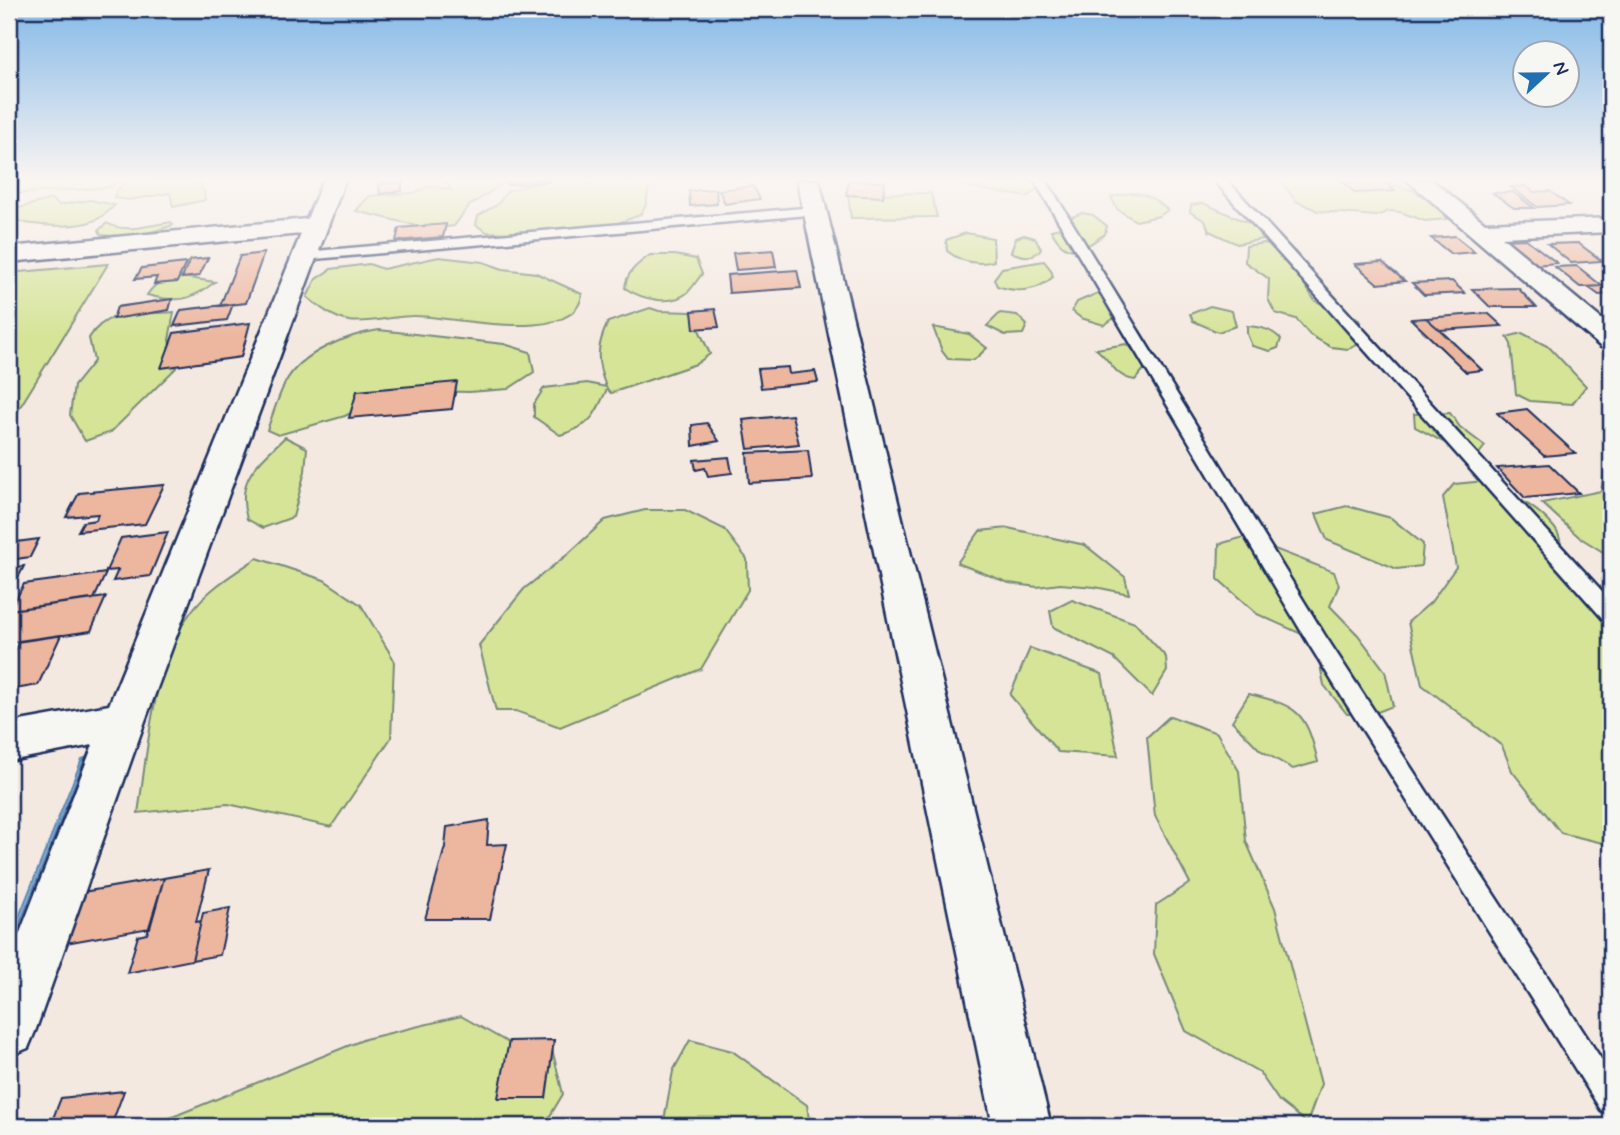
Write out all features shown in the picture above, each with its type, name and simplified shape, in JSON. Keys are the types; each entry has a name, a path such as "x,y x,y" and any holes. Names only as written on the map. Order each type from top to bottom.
{"street":[{"path":"9,254 240,233"},
{"path":"9,1029 124,721 313,233"},
{"path":"819,233 1022,1126"},
{"path":"1481,233 1611,341"},
{"path":"9,741 124,721"}],"lane":[{"path":"304,256 499,233"},
{"path":"1072,233 1317,640 1611,1100"},
{"path":"1268,233 1611,614"}],"green space":[{"path":"100,233 146,233 129,236"},
{"path":"966,233 993,238 994,261 969,262 947,251 946,240"},
{"path":"1053,233 1105,233 1075,250 1063,246"},
{"path":"1213,233 1263,233 1263,239 1237,244"},
{"path":"1024,235 1035,238 1041,249 1038,252 1028,256 1011,252 1016,238"},
{"path":"1264,243 1294,251 1299,255 1304,284 1315,301 1356,317 1361,322 1357,345 1348,349 1331,347 1310,335 1296,319 1275,313 1268,299 1269,279 1245,262 1246,246"},
{"path":"650,255 675,255 696,259 702,274 688,292 674,299 656,300 625,288 633,269"},
{"path":"439,257 483,262 503,269 536,273 582,294 575,310 558,320 509,325 413,316 349,321 332,315 307,297 316,279 331,269 369,264 383,269"},
{"path":"1044,261 1053,277 1040,286 1012,290 997,286 994,279 1002,268"},
{"path":"108,264 9,425 9,273"},
{"path":"182,277 215,282 183,299 147,295 162,281"},
{"path":"1098,293 1110,304 1116,317 1104,325 1081,318 1072,311 1077,302"},
{"path":"1210,306 1232,311 1236,326 1218,332 1193,321 1190,314"},
{"path":"650,308 659,311 691,312 710,354 696,364 611,393 607,389 590,419 570,432 560,435 534,417 534,404 544,388 587,383 606,387 600,369 599,354 601,339 608,322"},
{"path":"174,312 169,340 176,368 111,432 85,441 70,415 74,386 94,361 89,338 106,321 116,317 126,314"},
{"path":"1000,313 1017,315 1027,325 1023,334 1005,335 987,326"},
{"path":"1247,326 1273,333 1281,339 1278,348 1270,351 1252,346"},
{"path":"933,327 969,334 987,348 974,360 948,359"},
{"path":"379,330 504,344 530,352 534,372 508,389 429,391 375,400 345,416 278,435 267,430 285,383 302,362 339,341"},
{"path":"1522,333 1549,347 1586,386 1572,404 1530,401 1516,394 1511,344 1507,337"},
{"path":"1126,344 1146,361 1145,368 1135,380 1122,376 1096,349"},
{"path":"1450,413 1460,427 1485,446 1475,459 1415,427 1414,414"},
{"path":"285,437 307,448 305,471 293,517 263,528 247,519 244,493 251,473"},
{"path":"1611,465 1611,557 1579,537 1542,503 1601,491 1605,469"},
{"path":"1485,481 1529,505 1552,525 1561,543 1565,570 1580,589 1611,616 1611,845 1561,833 1512,771 1502,746 1422,685 1408,622 1431,602 1456,567 1443,497 1454,484"},
{"path":"1347,506 1391,518 1423,544 1421,566 1397,569 1327,540 1316,514"},
{"path":"645,510 685,510 724,529 747,559 748,590 701,669 560,727 516,711 496,711 479,645 524,589 605,520"},
{"path":"1008,528 1085,545 1125,577 1129,594 1095,587 1060,584 1037,587 1009,583 957,563 980,531"},
{"path":"1244,537 1334,572 1339,585 1330,606 1358,635 1385,671 1393,706 1375,713 1347,714 1324,685 1315,640 1257,614 1218,579 1219,544"},
{"path":"257,558 324,580 361,605 394,660 391,738 331,827 228,804 138,813 154,708 168,656 178,633 205,596"},
{"path":"1072,600 1135,623 1166,657 1167,671 1152,696 1114,658 1053,627 1050,611"},
{"path":"1030,648 1102,674 1118,756 1058,752 1010,695"},
{"path":"1249,694 1279,703 1298,714 1309,732 1318,762 1293,769 1260,750 1232,721"},
{"path":"1170,716 1217,733 1239,771 1246,841 1275,908 1321,1084 1307,1123 1279,1101 1259,1072 1186,1031 1154,954 1156,905 1190,883 1155,816 1147,737"},
{"path":"461,1016 509,1043 552,1049 563,1094 544,1126 150,1126 365,1039"},
{"path":"690,1040 732,1051 807,1105 810,1126 663,1126 673,1071"}],"water":[{"path":"85,758 9,951 9,942 82,759"}],"building":[{"path":"398,233 444,233 443,237 396,241"},
{"path":"1455,236 1475,252 1451,254 1431,238"},
{"path":"1526,239 1557,263 1534,265 1504,240"},
{"path":"1578,243 1602,261 1571,263 1548,244"},
{"path":"773,250 776,267 736,270 733,253"},
{"path":"264,253 246,303 220,306 240,256"},
{"path":"208,258 199,276 182,278 190,260"},
{"path":"1382,262 1405,281 1378,284 1355,264"},
{"path":"186,263 177,282 154,284 157,277 135,279 142,268"},
{"path":"1577,266 1602,286 1580,287 1555,267"},
{"path":"797,270 801,288 729,293 727,275"},
{"path":"1452,281 1465,293 1424,295 1412,283"},
{"path":"1602,286 1611,294 1599,295 1588,287"},
{"path":"1518,288 1536,307 1490,307 1472,289"},
{"path":"172,299 169,310 113,319 117,307"},
{"path":"233,304 227,320 174,326 181,310"},
{"path":"715,309 719,327 694,329 692,311"},
{"path":"1488,313 1502,326 1440,330 1426,318"},
{"path":"1426,318 1482,370 1466,372 1411,319"},
{"path":"250,323 241,357 161,368 174,333"},
{"path":"788,367 789,374 815,371 818,382 761,388 758,369"},
{"path":"457,382 452,409 349,418 357,391"},
{"path":"1527,409 1575,453 1544,456 1497,413"},
{"path":"792,415 799,444 748,449 743,420"},
{"path":"707,423 719,441 693,446 692,425"},
{"path":"808,450 812,479 749,483 747,453"},
{"path":"729,457 732,473 708,476 705,468 696,470 694,460"},
{"path":"1549,464 1579,493 1525,498 1497,468"},
{"path":"164,485 145,524 78,531 83,522 96,520 98,514 66,517 79,493"},
{"path":"168,532 150,576 113,581 118,570 106,571 121,538"},
{"path":"39,539 30,557 9,560 9,543"},
{"path":"24,566 14,586 9,587 9,568"},
{"path":"106,573 94,599 10,610 24,584"},
{"path":"106,597 91,631 9,643 10,610"},
{"path":"61,635 38,685 9,690 9,663 19,641"},
{"path":"489,820 487,845 507,844 490,919 425,919 445,847 447,827"},
{"path":"209,870 196,922 201,921 192,960 127,973 138,936 147,934 164,878"},
{"path":"164,878 150,928 66,943 83,892"},
{"path":"230,908 220,955 192,960 203,913"},
{"path":"554,1040 546,1098 498,1098 509,1041"},
{"path":"124,1091 111,1126 50,1126 61,1098"}]}
